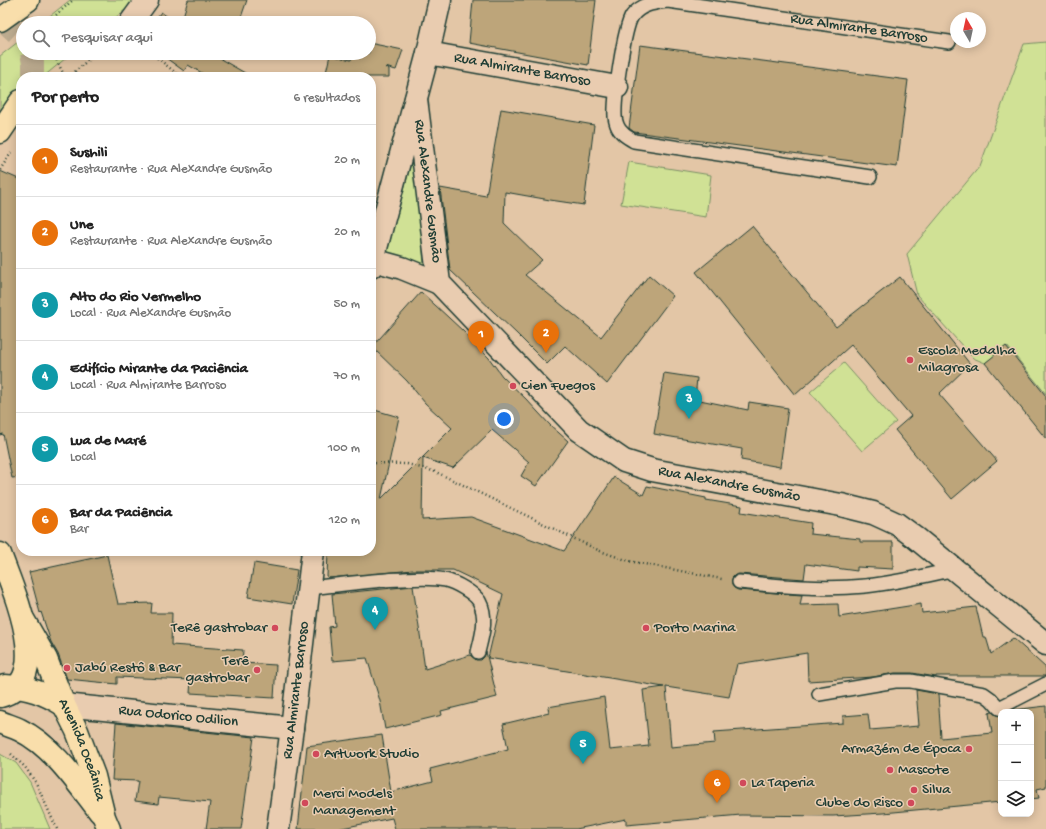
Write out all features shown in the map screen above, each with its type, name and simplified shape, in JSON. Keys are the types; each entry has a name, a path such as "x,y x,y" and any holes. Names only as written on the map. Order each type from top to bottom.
{"main road":[{"path":"3,19 28,0"},
{"path":"0,132 16,108"},
{"path":"0,554 23,619 27,644 28,666 24,677 6,689"},
{"path":"23,619 46,659 64,705"},
{"name":"Avenida Oceânica","path":"6,689 31,689 49,696 64,705 87,754 106,823"},
{"name":"Avenida Oceânica","path":"0,722 21,730 46,748 65,768 106,823"}],"street":[{"path":"135,16 147,0"},
{"path":"376,248 428,53 440,0"},
{"name":"Rua Almirante Barroso","path":"428,53 617,87"},
{"name":"Rua Alexandre Gusmão","path":"416,99 439,283"},
{"name":"Rua Alexandre Gusmão","path":"376,264 402,268 439,283 578,430 624,461 652,470 841,505 873,513 897,524 1046,644"},
{"name":"Rua Almirante Barroso","path":"278,829 292,728 312,556"},
{"name":"Rua Odorico Odilion","path":"64,705 292,728"}],"lane":[{"name":"Rua Almirante Barroso","path":"870,177 634,141 624,135 617,127 615,117 617,87 626,31 631,17 640,8 652,3 668,1 949,42"},
{"path":"739,582 794,587 864,586 904,581 955,570"},
{"path":"308,588 423,578 446,580 465,589 478,600 483,615 484,629 478,652"},
{"path":"819,694 895,681 911,681 984,694 999,708 1046,684"}],"path":[{"path":"56,16 73,0"},
{"path":"56,60 62,72"},
{"path":"75,72 88,60"},
{"path":"160,60 175,72"},
{"path":"376,463 407,464 436,472 600,551 629,561 708,577"},
{"path":"9,753 25,767 36,783 57,829"}],"green space":[{"path":"70,0 137,0 118,16 50,16"},
{"path":"1046,42 1046,394 1007,346 985,363 973,358 917,295 907,254 980,166 1024,44"},
{"path":"16,43 16,60 64,60 49,72 16,72 16,100 0,117 0,56"},
{"path":"415,149 424,266 386,256"},
{"path":"629,162 711,175 706,217 621,204"},
{"path":"844,363 896,422 862,451 810,392"},
{"path":"0,754 16,763 30,782 50,829 0,829"}],"building":[{"path":"188,0 247,0 241,16 183,16"},
{"path":"473,0 596,0 588,65 469,43"},
{"path":"161,12 166,16 158,16"},
{"path":"376,44 403,50 396,70 385,67 389,69 389,77 376,77 376,72 326,72 329,60 376,60"},
{"path":"640,45 908,80 897,167 634,132 629,128"},
{"path":"169,60 222,60 243,72 200,72 188,65 184,71"},
{"path":"501,109 594,125 584,205 505,192 504,223 542,260 525,275 601,337 649,275 673,296 607,384 565,346 547,364 450,270 440,188 486,196"},
{"path":"0,171 16,178 16,478 12,478 3,434 0,435"},
{"path":"752,226 836,327 900,277 970,364 939,394 997,461 952,499 895,430 911,416 851,345 795,395 696,272"},
{"path":"421,292 463,331 489,358 502,376 550,425 568,441 536,486 521,476 529,462 492,430 453,468 423,458 422,520 471,517 564,551 614,477 643,495 647,486 706,498 706,500 742,506 741,512 811,523 810,534 860,539 860,542 893,542 893,569 857,567 857,571 806,564 804,579 739,574 732,578 732,585 738,590 802,595 800,605 838,604 839,617 921,604 922,613 976,607 983,637 986,637 991,654 1013,638 1046,668 1046,676 936,677 912,673 895,673 873,677 808,681 807,653 737,664 729,697 666,687 671,747 715,743 714,732 843,723 843,716 868,714 870,730 919,726 916,690 938,694 941,738 992,733 989,713 992,712 998,715 998,802 833,816 741,815 626,825 626,819 576,829 395,829 392,818 337,829 298,829 307,746 382,735 391,792 433,781 430,769 508,749 503,724 549,713 548,707 604,697 610,750 649,746 643,690 664,687 488,658 503,594 453,570 413,570 330,578 327,577 328,556 376,556 376,410 399,417 381,499 452,428 425,403 407,381 376,351 376,343"},
{"path":"1006,346 1046,396 1046,439 985,363"},
{"path":"664,373 697,378 695,399 748,410 749,402 788,408 780,467 741,460 742,449 654,434"},
{"path":"107,556 118,604 152,603 151,613 172,613 171,645 243,650 242,663 276,665 274,698 190,693 191,680 117,677 117,684 67,679 58,654 51,642 41,612 40,613 29,572"},
{"path":"254,563 297,570 292,604 248,597"},
{"path":"413,586 425,669 470,655 476,660 481,660 486,652 497,697 441,711 442,715 385,729 380,701 367,658 332,661 329,627 335,626 332,594"},
{"path":"1046,706 1046,787 1037,789 1039,798 1034,799 1034,709 1021,709"},
{"path":"116,723 254,737 241,829 206,829 210,802 159,797 158,804 135,801 138,781 112,780"}],"tunnel":[{"path":"0,18 16,33"},
{"path":"32,60 33,72"}],"place":[{"name":"Une","path":"546,353"},
{"name":"Sushili","path":"481,354"},
{"name":"Escola Medalha Milagrosa","path":"910,360"},
{"name":"Cien Fuegos","path":"513,386"},
{"name":"Alto do Rio Vermelho","path":"689,419"},
{"name":"TeRê gastrobar","path":"275,628"},
{"name":"Porto Marina","path":"646,628"},
{"name":"Edifício Mirante da Paciência","path":"375,630"},
{"name":"Jabú Restô & Bar","path":"67,668"},
{"name":"Terê gastrobar","path":"257,670"},
{"name":"Armazém de Época","path":"969,749"},
{"name":"Artwork Studio","path":"316,754"},
{"name":"Lua de Maré","path":"583,764"},
{"name":"Mascote","path":"890,770"},
{"name":"La Taperia","path":"743,783"},
{"name":"Silva","path":"914,790"},
{"name":"Merci Models Management","path":"305,803"},
{"name":"Bar da Paciência","path":"717,803"},
{"name":"Clube do Risco","path":"911,803"}]}
